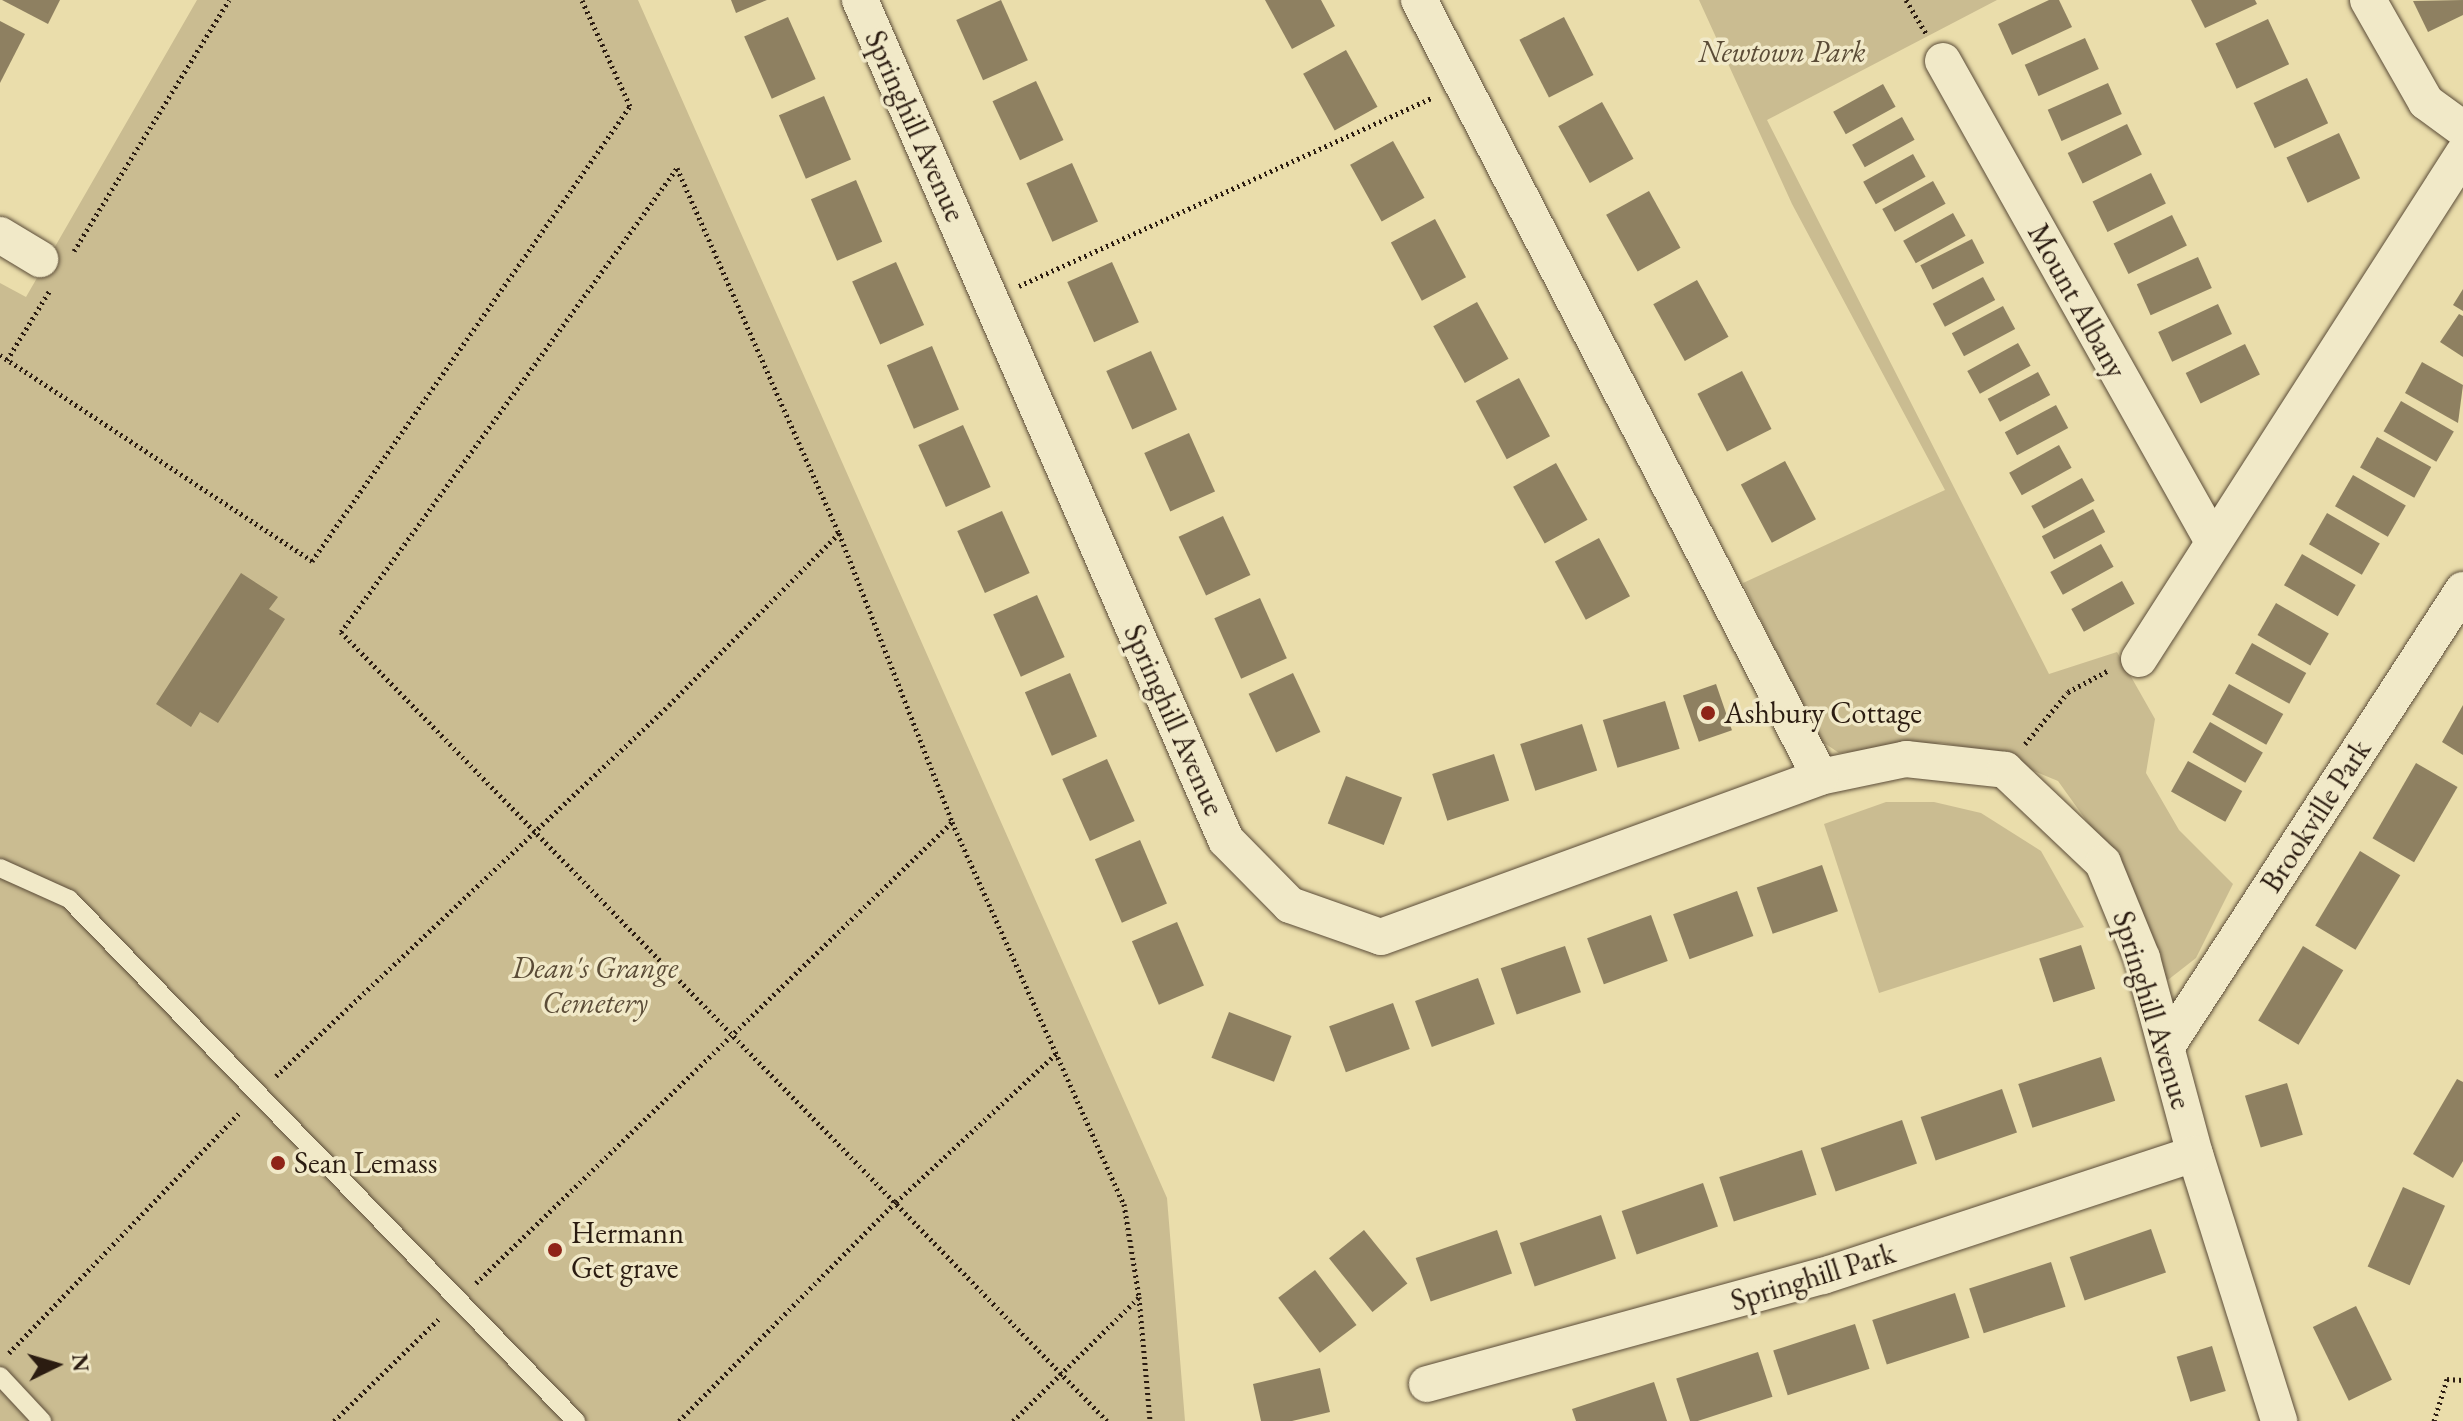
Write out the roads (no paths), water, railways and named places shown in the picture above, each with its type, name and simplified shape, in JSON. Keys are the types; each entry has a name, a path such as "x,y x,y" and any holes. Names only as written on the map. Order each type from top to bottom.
{"street":[{"name":"Springhill Avenue","path":"860,0 1226,840 1290,905 1381,937 1820,777 1906,759 2005,770 2103,863 2142,958 2169,1043 2195,1154 2279,1421"},
{"path":"1419,0 1820,777"},
{"path":"2368,0 2426,102 2463,129"},
{"name":"Mount Albany","path":"1936,49 2212,540"},
{"path":"2139,659 2212,540 2463,154"},
{"path":"0,235 55,267"},
{"name":"Brookville Park","path":"2169,1043 2463,590"},
{"name":"Springhill Park","path":"1427,1384 1823,1276 2195,1154"}],"lane":[{"path":"0,868 69,899 576,1421"},
{"path":"0,1376 42,1421"}],"place":[{"name":"Ashbury Cottage","path":"1708,713"},
{"name":"Sean Lemass","path":"278,1163"},
{"name":"Hermann Get grave","path":"555,1250"}],"park label":[{"name":"Newtown Park","path":"1782,52"},
{"name":"Dean's Grange Cemetery","path":"595,985"}]}
